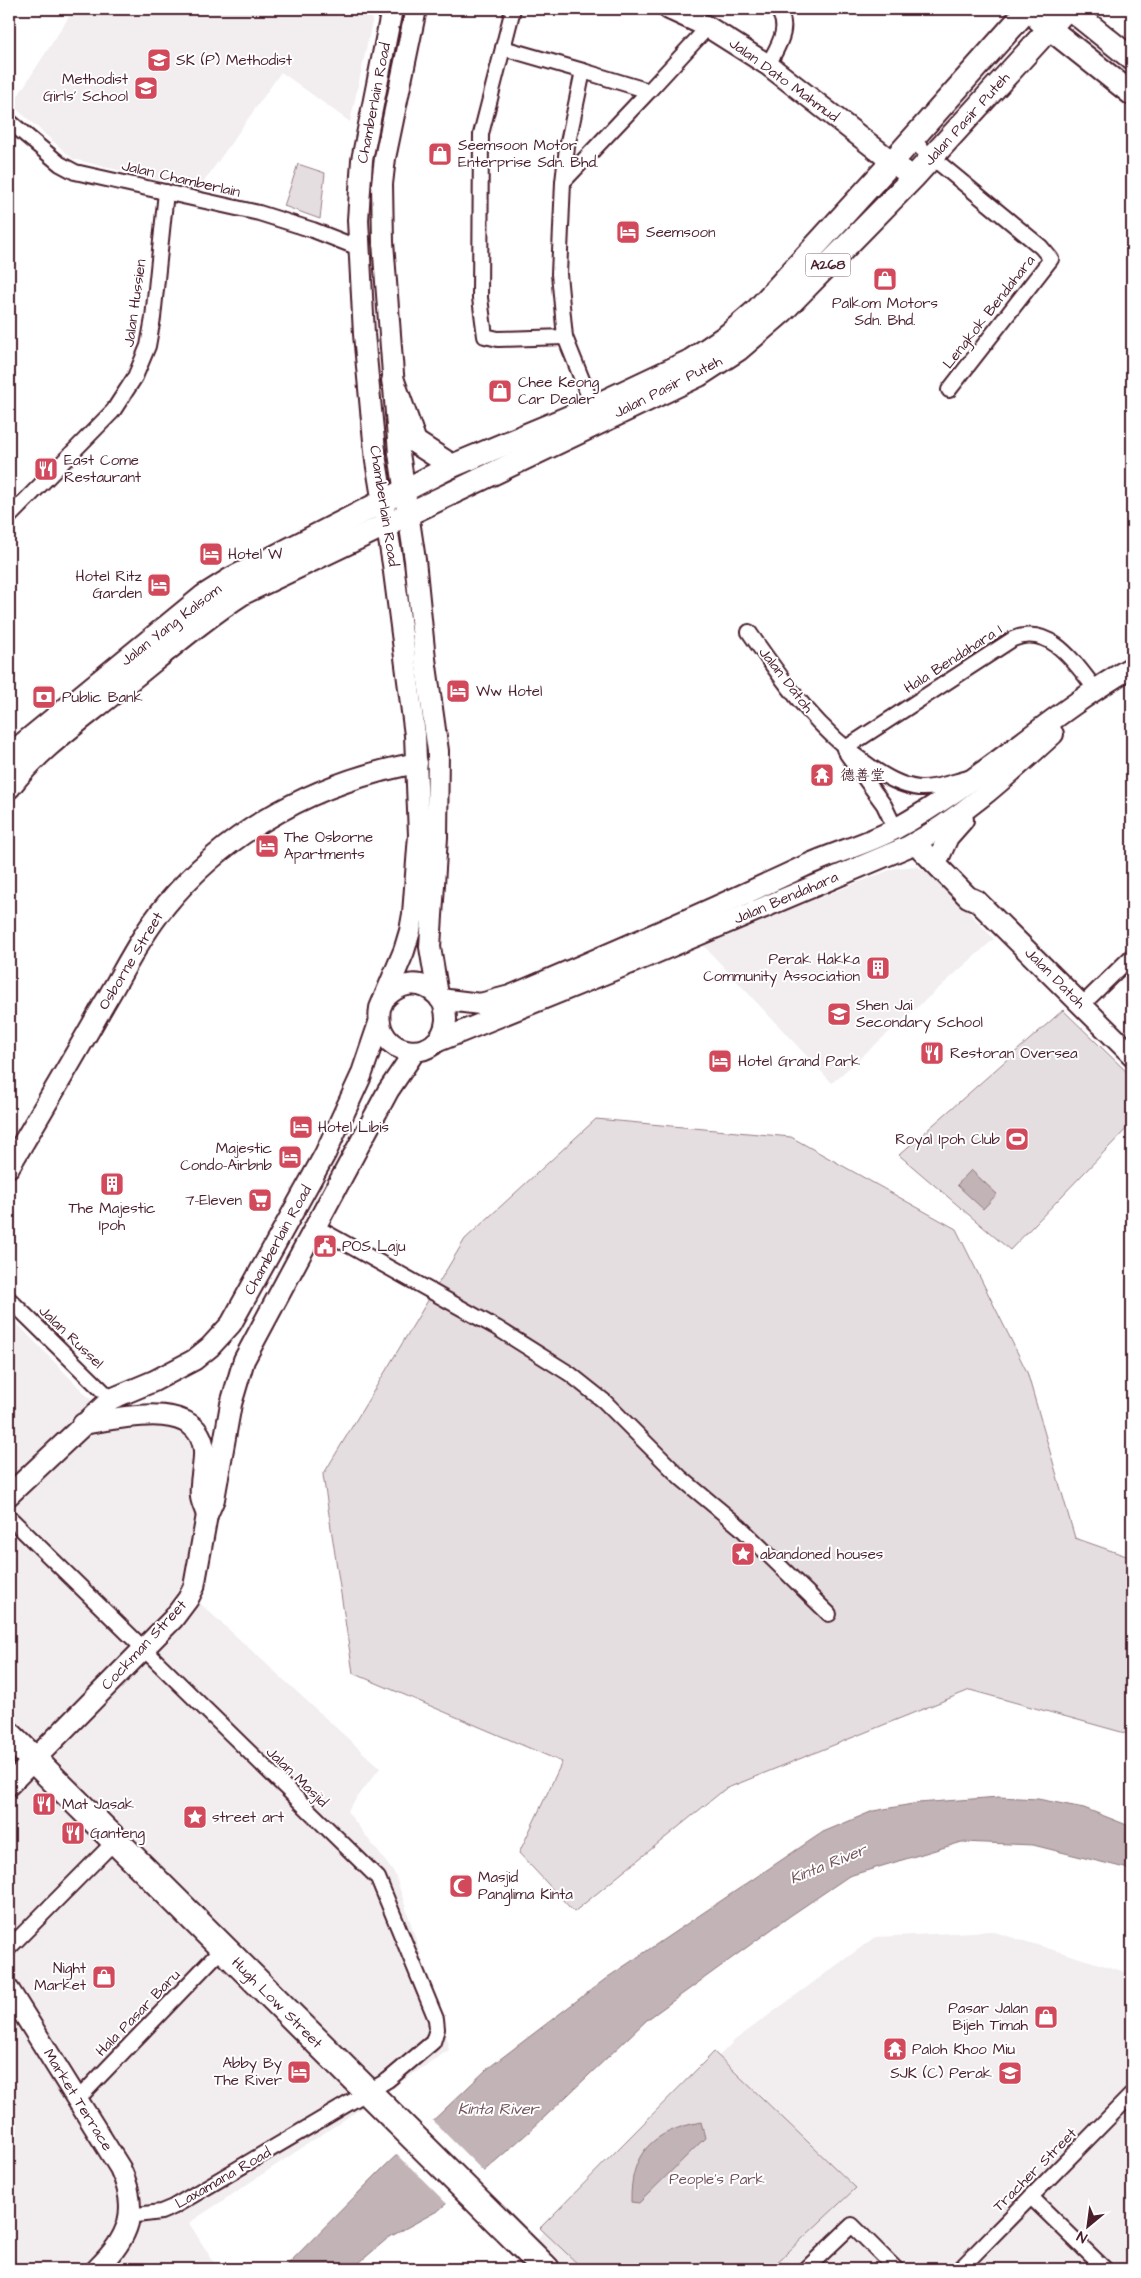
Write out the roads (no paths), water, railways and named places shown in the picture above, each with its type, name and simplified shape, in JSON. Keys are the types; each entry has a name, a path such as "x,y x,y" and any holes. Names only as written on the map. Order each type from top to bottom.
{"highway":[{"name":"Hugh Low Street","path":"9,1736 546,2269"}],"main road":[{"name":"Chamberlain Road","path":"384,999 404,951 413,914 419,834 417,763 404,646 382,501 364,334 358,220 362,160 392,9"},
{"name":"Chamberlain Road","path":"416,9 385,158 382,184 383,242 393,381 404,490 438,751 437,838 430,946 439,997"},
{"name":"Jalan Dato Mahmud","path":"669,9 708,27 768,65 913,178"},
{"path":"1022,9 1050,28 1132,94"},
{"name":"Jalan Pasir Puteh","path":"386,525 408,515 690,362 728,335 757,310 892,162 1000,40 1022,9"},
{"path":"1068,9 1132,59"},
{"name":"Jalan Pasir Puteh","path":"404,490 452,466 699,375 739,349 782,312 913,178 1068,9"},
{"path":"1088,9 1090,20 1096,30"},
{"path":"1021,60 1043,50 1059,47 1083,55"},
{"path":"393,381 415,442 452,466"},
{"path":"386,525 404,490"},
{"name":"Jalan Yang Kalsom","path":"9,787 77,711 204,596 268,558 404,490"},
{"name":"Jalan Yang Kalsom","path":"9,758 243,593 386,525"},
{"name":"Jalan Bendahara","path":"436,1042 682,923 896,828 983,784 1072,706 1132,668"},
{"name":"Osborne Street","path":"9,1167 147,930 185,884 237,839 268,817 304,797 344,783 417,763"},
{"path":"828,857 868,850 901,837 919,839 921,826 962,793 983,784"},
{"path":"940,855 948,837 983,784"},
{"name":"Jalan Bendahara","path":"439,997 467,1004 488,1003 556,985 886,856 919,839"},
{"name":"Jalan Datoh","path":"919,839 940,855 974,891 977,901"},
{"name":"Jalan Datoh","path":"919,839 952,881 968,897 977,901 1132,1055"},
{"path":"886,856 917,864 952,881"},
{"path":"416,984 428,988 439,997 444,1007 445,1026 436,1042 423,1050 415,1051 405,1050 388,1041 379,1023 380,1008 384,999 392,990 403,985 416,984"},
{"name":"Chamberlain Road","path":"9,1495 112,1399 154,1381 194,1360 210,1347 231,1324 325,1154 361,1076 379,1023"},
{"name":"Chamberlain Road","path":"223,1442 235,1383 244,1360 388,1091 415,1051"},
{"path":"83,1424 157,1414 175,1417 189,1424 200,1434 204,1449 201,1496 206,1515"},
{"name":"Cockman Street","path":"9,1785 172,1619 191,1593 198,1571 206,1515 214,1499 223,1442"},
{"name":"Market Terrace","path":"9,1990 120,2168 127,2183 129,2216"},
{"path":"97,2269 120,2244 129,2216"}],"street":[{"path":"513,9 481,134 480,298 485,336 498,339 565,337"},
{"path":"768,65 781,40 784,27 783,16 777,9"},
{"path":"563,182 708,27"},
{"path":"503,48 649,91"},
{"path":"583,71 567,147 563,182 559,274 565,337 596,414"},
{"name":"Jalan Chamberlain","path":"9,120 60,164 75,172 264,214 360,248"},
{"path":"911,140 932,157"},
{"name":"Lengkok Bendahara","path":"932,157 1041,247 1051,259 949,390"},
{"name":"Jalan Hussien","path":"9,516 113,410 136,376 148,346 153,318 166,192"},
{"name":"Jalan Datoh","path":"749,632 793,694 844,749 881,773 906,786 920,788 983,784"},
{"name":"Hala Bendahara 1","path":"844,749 1023,634 1037,634 1065,652 1098,691"},
{"name":"Jalan Datoh","path":"844,749 850,760 884,805 896,828"},
{"path":"1082,1006 1132,956"},
{"path":"316,1227 497,1328 570,1374 604,1401 681,1478 746,1533 829,1614"},
{"name":"Jalan Russel","path":"9,1299 112,1399"},
{"name":"Jalan Masjid","path":"9,1517 378,1878 436,2019 437,2029 433,2042 388,2080 372,2098"},
{"path":"9,1948 115,1841"},
{"name":"Hala Pasar Baru","path":"77,2100 223,1948"},
{"name":"Tracher Street","path":"960,2269 1131,2097"},
{"name":"Laxamana Road","path":"129,2216 161,2212 173,2207 372,2098"},
{"path":"1031,2197 1105,2269"},
{"path":"806,2269 852,2224 896,2269"}],"water":[{"path":"971,1170 997,1194 983,1209 957,1185"},
{"name":"Kinta River","path":"999,1797 1038,1799 1084,1808 1132,1827 1132,1872 1125,1868 1033,1845 962,1842 849,1876 790,1916 648,2019 530,2131 439,2210 388,2238 352,2269 283,2269 382,2169 487,2069 608,1977 823,1832 873,1811 918,1803"},
{"path":"701,2122 705,2138 639,2203 631,2202 635,2170 640,2157 648,2147 657,2138 670,2131"}],"place":[{"name":"SK (P) Methodist","path":"159,60"},
{"name":"Methodist Girls' School","path":"146,88"},
{"name":"Seemsoon Motor Enterprise Sdn. Bhd.","path":"440,154"},
{"name":"Seemsoon","path":"628,232"},
{"name":"Palkom Motors Sdn. Bhd.","path":"885,279"},
{"name":"Chee Keong Car Dealer","path":"500,391"},
{"name":"East Come Restaurant","path":"46,469"},
{"name":"Hotel W","path":"211,554"},
{"name":"Hotel Ritz Garden","path":"159,585"},
{"name":"Ww Hotel","path":"458,691"},
{"name":"Public Bank","path":"44,697"},
{"name":"德善堂","path":"822,775"},
{"name":"The Osborne Apartments","path":"267,846"},
{"name":"Perak Hakka Community Association","path":"878,968"},
{"name":"Shen Jai Secondary School","path":"839,1014"},
{"name":"Restoran Oversea","path":"932,1053"},
{"name":"Hotel Grand Park","path":"720,1061"},
{"name":"Hotel Libis","path":"301,1127"},
{"name":"Royal Ipoh Club","path":"1017,1139"},
{"name":"Majestic Condo-Airbnb","path":"290,1157"},
{"name":"The Majestic Ipoh","path":"112,1184"},
{"name":"7-Eleven","path":"260,1200"},
{"name":"POS Laju","path":"325,1246"},
{"name":"abandoned houses","path":"743,1554"},
{"name":"Mat Jasak","path":"44,1804"},
{"name":"street art","path":"195,1817"},
{"name":"Ganteng","path":"73,1833"},
{"name":"Masjid Panglima Kinta","path":"461,1886"},
{"name":"Night Market","path":"104,1977"},
{"name":"Pasar Jalan Bijeh Timah","path":"1046,2017"},
{"name":"Paloh Khoo Miu","path":"895,2049"},
{"name":"Abby By The River","path":"299,2072"},
{"name":"SJK (C) Perak","path":"1010,2073"}],"park label":[{"name":"People's Park","path":"717,2179"}]}
